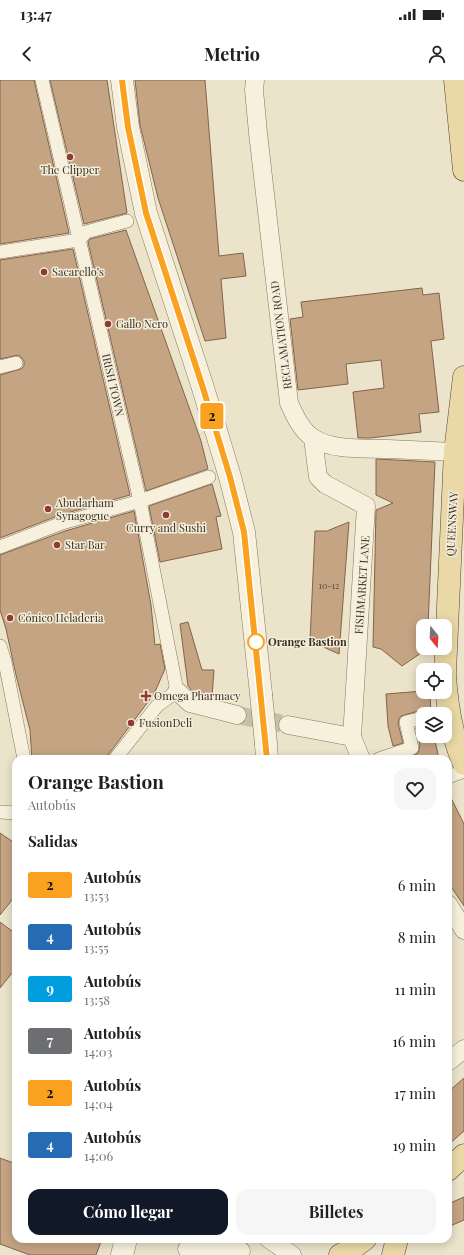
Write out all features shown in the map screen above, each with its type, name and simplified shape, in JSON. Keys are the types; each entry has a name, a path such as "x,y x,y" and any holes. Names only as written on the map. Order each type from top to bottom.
{"main road":[{"path":"455,80 464,170"},
{"name":"QUEENSWAY","path":"445,663 455,452 461,425 464,377"},
{"path":"452,730 464,764"},
{"path":"452,1166 464,1155"},
{"path":"340,1255 360,1243"},
{"path":"393,1255 396,1243"},
{"path":"346,1255 358,1255"}],"street":[{"name":"IRISH TOWN","path":"42,80 140,501 177,691"},
{"path":"122,80 128,127 146,213 203,388 230,477 244,532 266,751"},
{"name":"RECLAMATION ROAD","path":"255,80 254,90 258,133 289,403 303,429 313,438 328,445 455,452"},
{"path":"0,252 79,240 86,232 127,221"},
{"path":"0,367 16,363"},
{"name":"FISHMARKET LANE","path":"313,438 318,477 325,484 366,506 352,737 359,755"},
{"path":"0,547 62,523 140,501 209,477"},
{"path":"0,646 5,662 23,755"},
{"path":"118,755 157,706 177,691 190,704 237,715"},
{"path":"414,754 406,722 416,720"},
{"path":"288,724 352,737"},
{"path":"452,776 464,771"},
{"path":"0,812 12,813"},
{"path":"452,910 464,930"},
{"path":"452,1059 464,1049"},
{"path":"275,1243 292,1255"},
{"path":"187,1248 242,1248"}],"building":[{"path":"0,80 34,80 69,233 0,244"},
{"path":"50,80 107,80 127,213 84,224"},
{"path":"135,80 205,80 219,256 243,253 246,276 221,279 226,338 205,341 158,198 140,125"},
{"path":"126,230 201,441 208,469 146,491 88,242 90,239"},
{"path":"73,249 130,495 60,515 0,538 0,375 21,369 24,366 24,361 18,355 0,359 0,260"},
{"path":"422,288 423,295 439,293 444,339 431,341 439,412 419,414 421,432 358,438 353,392 384,388 381,360 346,364 348,384 298,390 290,319 303,317 301,302"},
{"path":"376,459 435,462 428,619 416,619 416,655 418,655 402,666 381,649 373,647 376,510 393,503 376,495"},
{"path":"212,484 221,516 216,517 222,549 160,562 149,506"},
{"path":"134,511 151,605 155,645 160,644 165,669 154,694 108,755 32,755 30,730 6,629 0,610 0,555 65,531"},
{"name":"Orange Bastion","path":"349,522 339,654 310,641 315,531 327,531"},
{"path":"188,622 202,670 214,670 212,697 194,693 188,686 180,624"},
{"path":"416,692 416,699 430,699 431,707 416,707 416,712 401,716 398,723 403,743 393,746 388,726 386,694"},
{"path":"419,743 436,743 438,755 413,755 418,753"},
{"path":"452,800 464,824 464,906 452,888"},
{"path":"0,833 12,841 12,900 0,915"},
{"path":"0,922 12,931 12,973 0,988"},
{"path":"464,1078 464,1131 452,1142 452,1088"},
{"path":"0,1158 12,1162 12,1243 100,1243 96,1255 30,1255 0,1244"},
{"path":"464,1197 464,1220 452,1225 452,1202"}],"tunnel":[{"path":"237,715 288,725"}],"bus line":[{"name":"2","path":"122,80 128,127 146,213 203,388 230,477 244,532 267,755"}],"place":[{"name":"The Clipper","path":"70,157"},
{"name":"Sacarello’s","path":"44,272"},
{"name":"Gallo Nero","path":"108,324"},
{"name":"Abudarham Synagogue","path":"48,509"},
{"name":"Curry and Sushi","path":"166,515"},
{"name":"Star Bar","path":"57,545"},
{"name":"Cónico Heladeria","path":"10,618"},
{"name":"Orange Bastion","path":"256,642"},
{"name":"Omega Pharmacy","path":"146,696"},
{"name":"FusionDeli","path":"131,723"}]}
